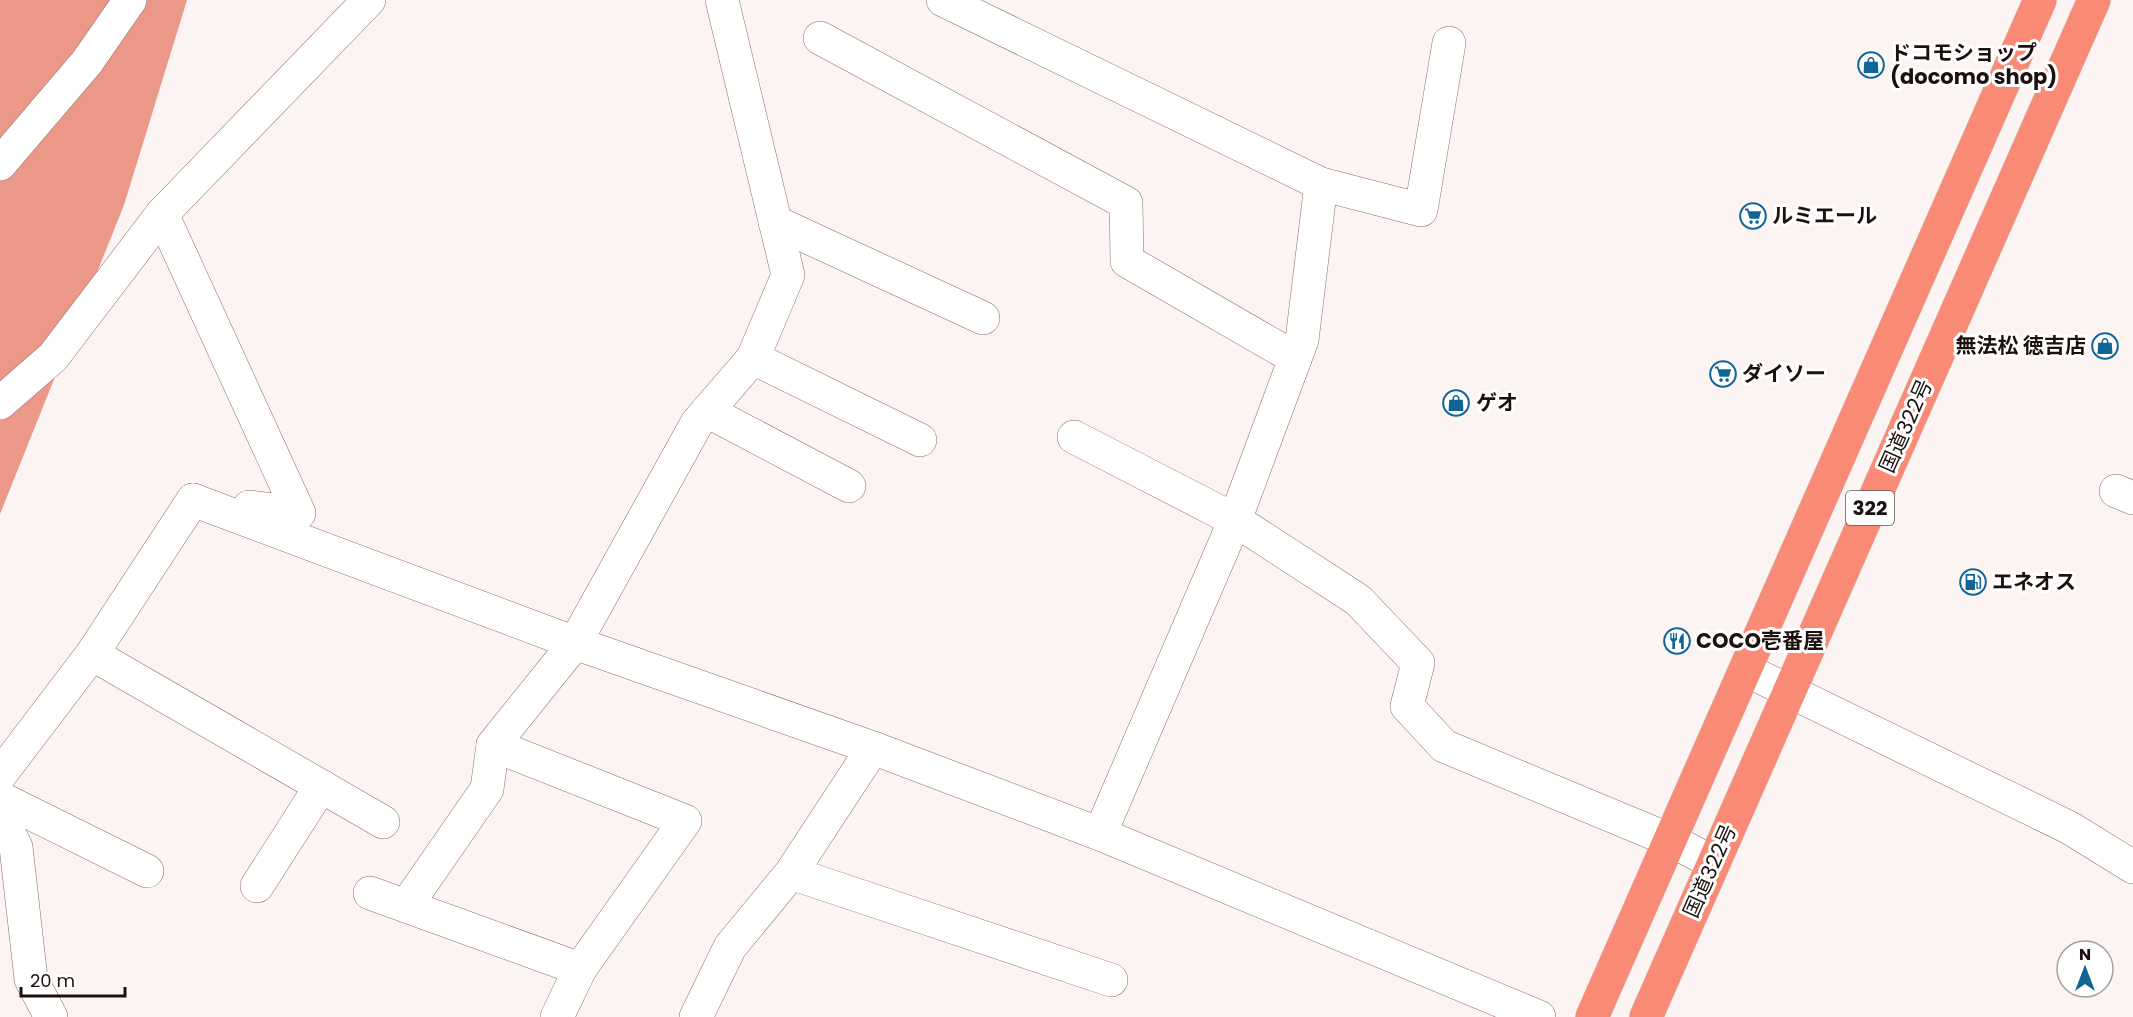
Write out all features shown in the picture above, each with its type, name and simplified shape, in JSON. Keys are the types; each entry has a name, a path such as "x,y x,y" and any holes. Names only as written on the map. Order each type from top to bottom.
{"highway":[{"name":"322","path":"1592,1017 2040,0"},
{"name":"国道322号","path":"1646,1017 2094,0"}],"street":[{"path":"0,164 87,62 130,0"},
{"path":"0,403 53,357 162,214 369,0"},
{"path":"406,906 487,789 492,745 575,643 697,423 753,358 788,275 722,0"},
{"path":"944,0 1321,184 1421,210 1449,43"},
{"path":"820,38 1126,203 1127,261 1295,358"},
{"path":"1100,834 1235,520 1302,340 1321,184"},
{"path":"162,214 299,513 193,500"},
{"path":"775,222 983,318"},
{"path":"753,358 920,440"},
{"path":"706,411 849,486"},
{"path":"1074,437 1235,520 1358,600 1419,663 1407,706 1444,746 1670,840 1714,863"},
{"path":"193,500 575,643 873,748 1100,834 1539,1017"},
{"path":"0,775 92,654 193,500"},
{"path":"92,654 383,822"},
{"path":"1746,670 2070,828 2133,867"},
{"path":"492,745 685,821 580,969 557,1017"},
{"path":"696,1017 730,947 791,873 873,748"},
{"path":"257,886 321,786"},
{"path":"0,798 147,871"},
{"path":"0,816 16,847 31,979 51,1017"},
{"path":"791,873 1111,980"},
{"path":"370,893 580,969"}],"shaded area":[{"path":"0,0 187,0 124,205 0,514"}],"place":[{"name":"ドコモショップ (docomo shop)","path":"1871,65"},
{"name":"ルミエール","path":"1753,216"},
{"name":"無法松 徳吉店","path":"2105,346"},
{"name":"ダイソー","path":"1723,374"},
{"name":"ゲオ","path":"1456,403"},
{"name":"エネオス","path":"1973,582"},
{"name":"COCO壱番屋","path":"1677,641"}]}
